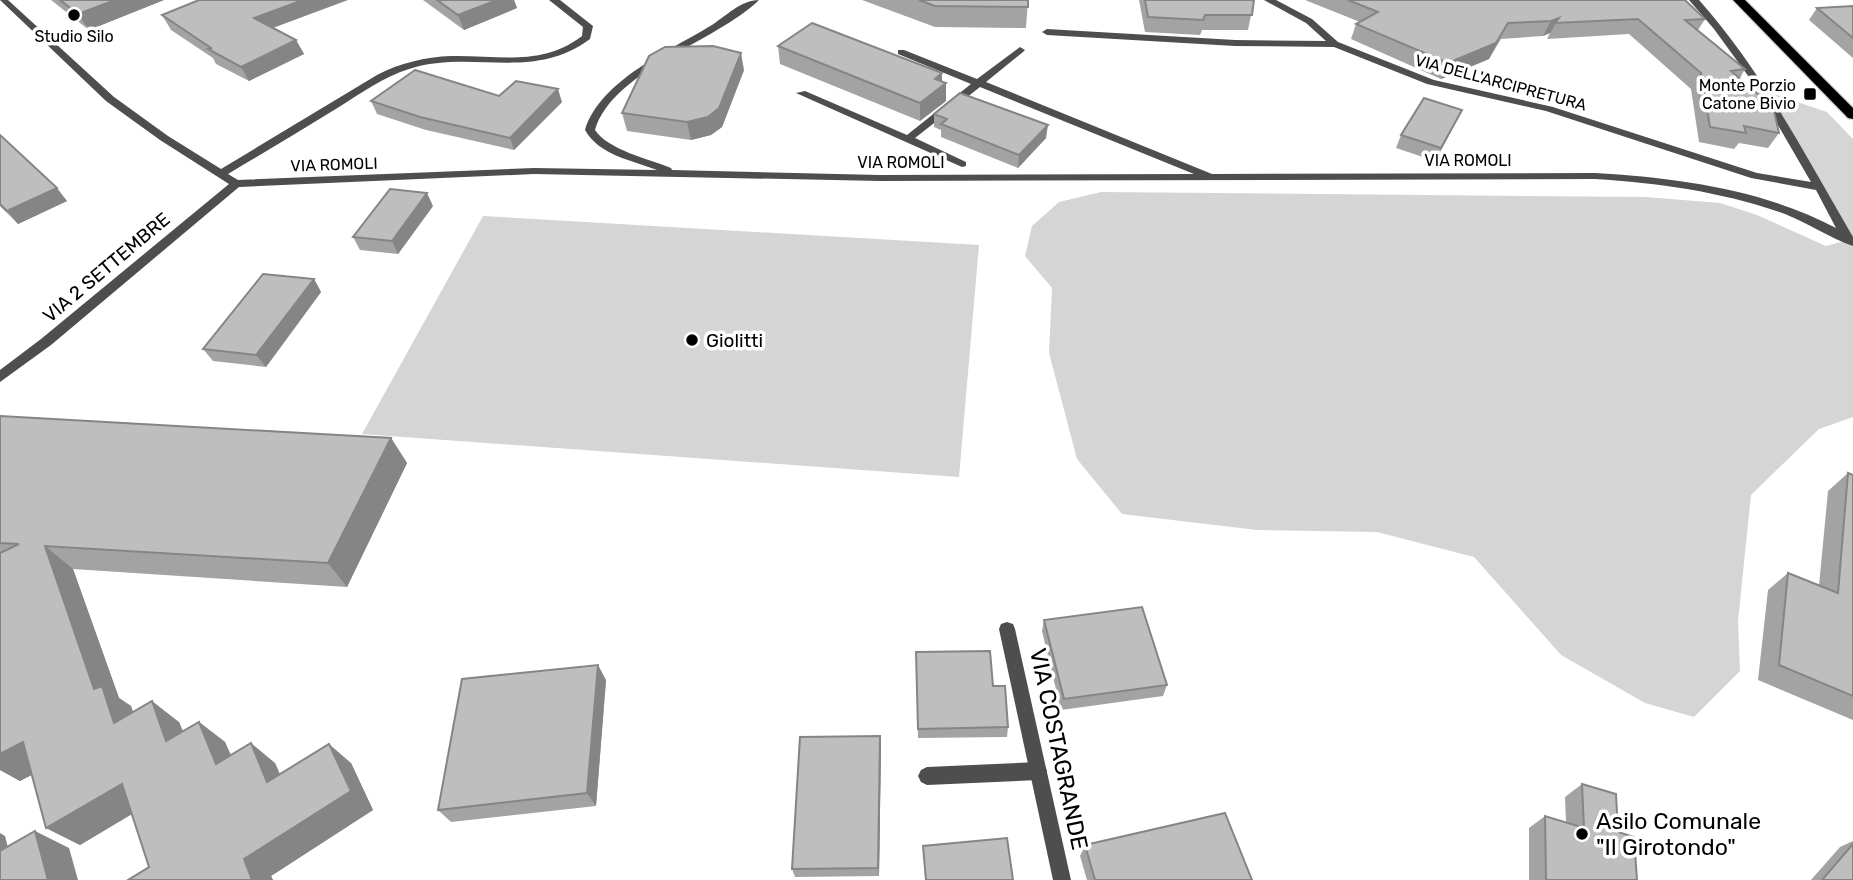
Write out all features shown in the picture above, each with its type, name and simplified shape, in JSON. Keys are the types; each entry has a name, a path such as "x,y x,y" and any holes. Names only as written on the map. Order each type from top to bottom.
{"main road":[{"path":"1739,0 1853,115"}],"street":[{"path":"3,0 110,99 236,184"},
{"path":"221,174 398,69 443,60 538,58 570,49 587,37 588,26 554,0"},
{"path":"681,175 606,148 592,135 591,125 598,113 645,67 721,25 754,0"},
{"name":"VIA DELL'ARCIPRETURA","path":"1269,0 1309,21 1335,44 1443,86 1549,109 1755,176 1819,187"},
{"path":"1694,0 1754,77 1851,241"},
{"path":"1047,32 1235,43 1335,44"},
{"path":"908,139 1020,50"},
{"path":"901,52 1215,178"},
{"path":"800,93 962,164"},
{"name":"VIA ROMOLI","path":"236,184 534,171 681,175 1215,178 1578,176 1645,179 1717,190 1767,203 1806,218 1851,241"},
{"name":"VIA 2 SETTEMBRE","path":"0,377 236,184"},
{"name":"VIA COSTAGRANDE","path":"1007,629 1062,880"},
{"path":"927,776 1038,771"}],"shaded area":[{"path":"1762,90 1827,112 1853,139 1853,417 1819,429 1751,495 1738,621 1740,671 1694,717 1645,703 1561,655 1474,557 1377,532 1257,530 1122,514 1077,459 1049,353 1052,288 1025,256 1032,226 1059,202 1101,192 1646,197 1720,203 1757,215 1826,246 1848,240"},
{"name":"Giolitti","path":"483,216 979,245 959,477 362,434"}],"building":[{"path":"60,0 115,0 78,14"},
{"path":"199,0 303,0 254,18 296,40 241,67 208,49 211,48 162,15"},
{"path":"437,0 497,0 458,15"},
{"path":"919,0 1028,0 1028,7 935,6"},
{"path":"1145,0 1254,0 1252,15 1205,15 1203,20 1148,17"},
{"path":"1348,0 1685,0 1705,19 1685,20 1745,69 1731,71 1773,107 1779,133 1744,126 1746,133 1710,127 1701,73 1638,19 1555,23 1559,18 1551,21 1508,23 1496,43 1448,63 1356,24 1378,12"},
{"path":"1853,6 1853,38 1817,8"},
{"path":"812,23 942,73 935,79 946,83 920,103 778,46"},
{"path":"713,46 741,53 719,108 708,117 687,122 622,113 649,56 665,47"},
{"path":"415,70 499,96 516,81 558,89 510,138 420,117 371,101"},
{"path":"960,93 1048,125 1019,155 941,124 947,119 934,114"},
{"path":"1424,98 1462,110 1441,148 1401,135"},
{"path":"0,135 57,188 7,211 0,204"},
{"path":"390,189 427,193 392,241 353,237"},
{"path":"263,274 314,279 256,355 203,349"},
{"path":"0,416 391,438 328,563 45,546 94,689 102,686 114,723 152,701 166,741 199,722 216,764 251,743 267,782 329,744 351,791 244,859 252,880 128,880 149,867 122,784 46,828 23,742 0,754 0,553 19,544 0,543"},
{"path":"1848,473 1853,475 1853,696 1779,665 1788,573 1838,593"},
{"path":"1142,607 1167,685 1064,699 1044,620"},
{"path":"990,651 993,686 1005,686 1008,727 918,729 916,652"},
{"path":"598,665 587,793 438,810 462,679"},
{"path":"880,736 878,868 792,869 800,737"},
{"path":"1582,784 1616,794 1618,832 1634,837 1637,880 1546,880 1545,816 1584,828"},
{"path":"1225,813 1252,880 1095,880 1085,845"},
{"path":"35,831 48,880 0,880 0,851"},
{"path":"1007,838 1013,880 926,880 923,846"},
{"path":"1853,844 1853,880 1822,880"}],"place":[{"name":"Studio Silo","path":"74,15"},
{"name":"Monte Porzio Catone Bivio","path":"1810,94"},
{"name":"Giolitti","path":"692,340"},
{"name":"Asilo Comunale \"Il Girotondo\"","path":"1582,834"}]}
